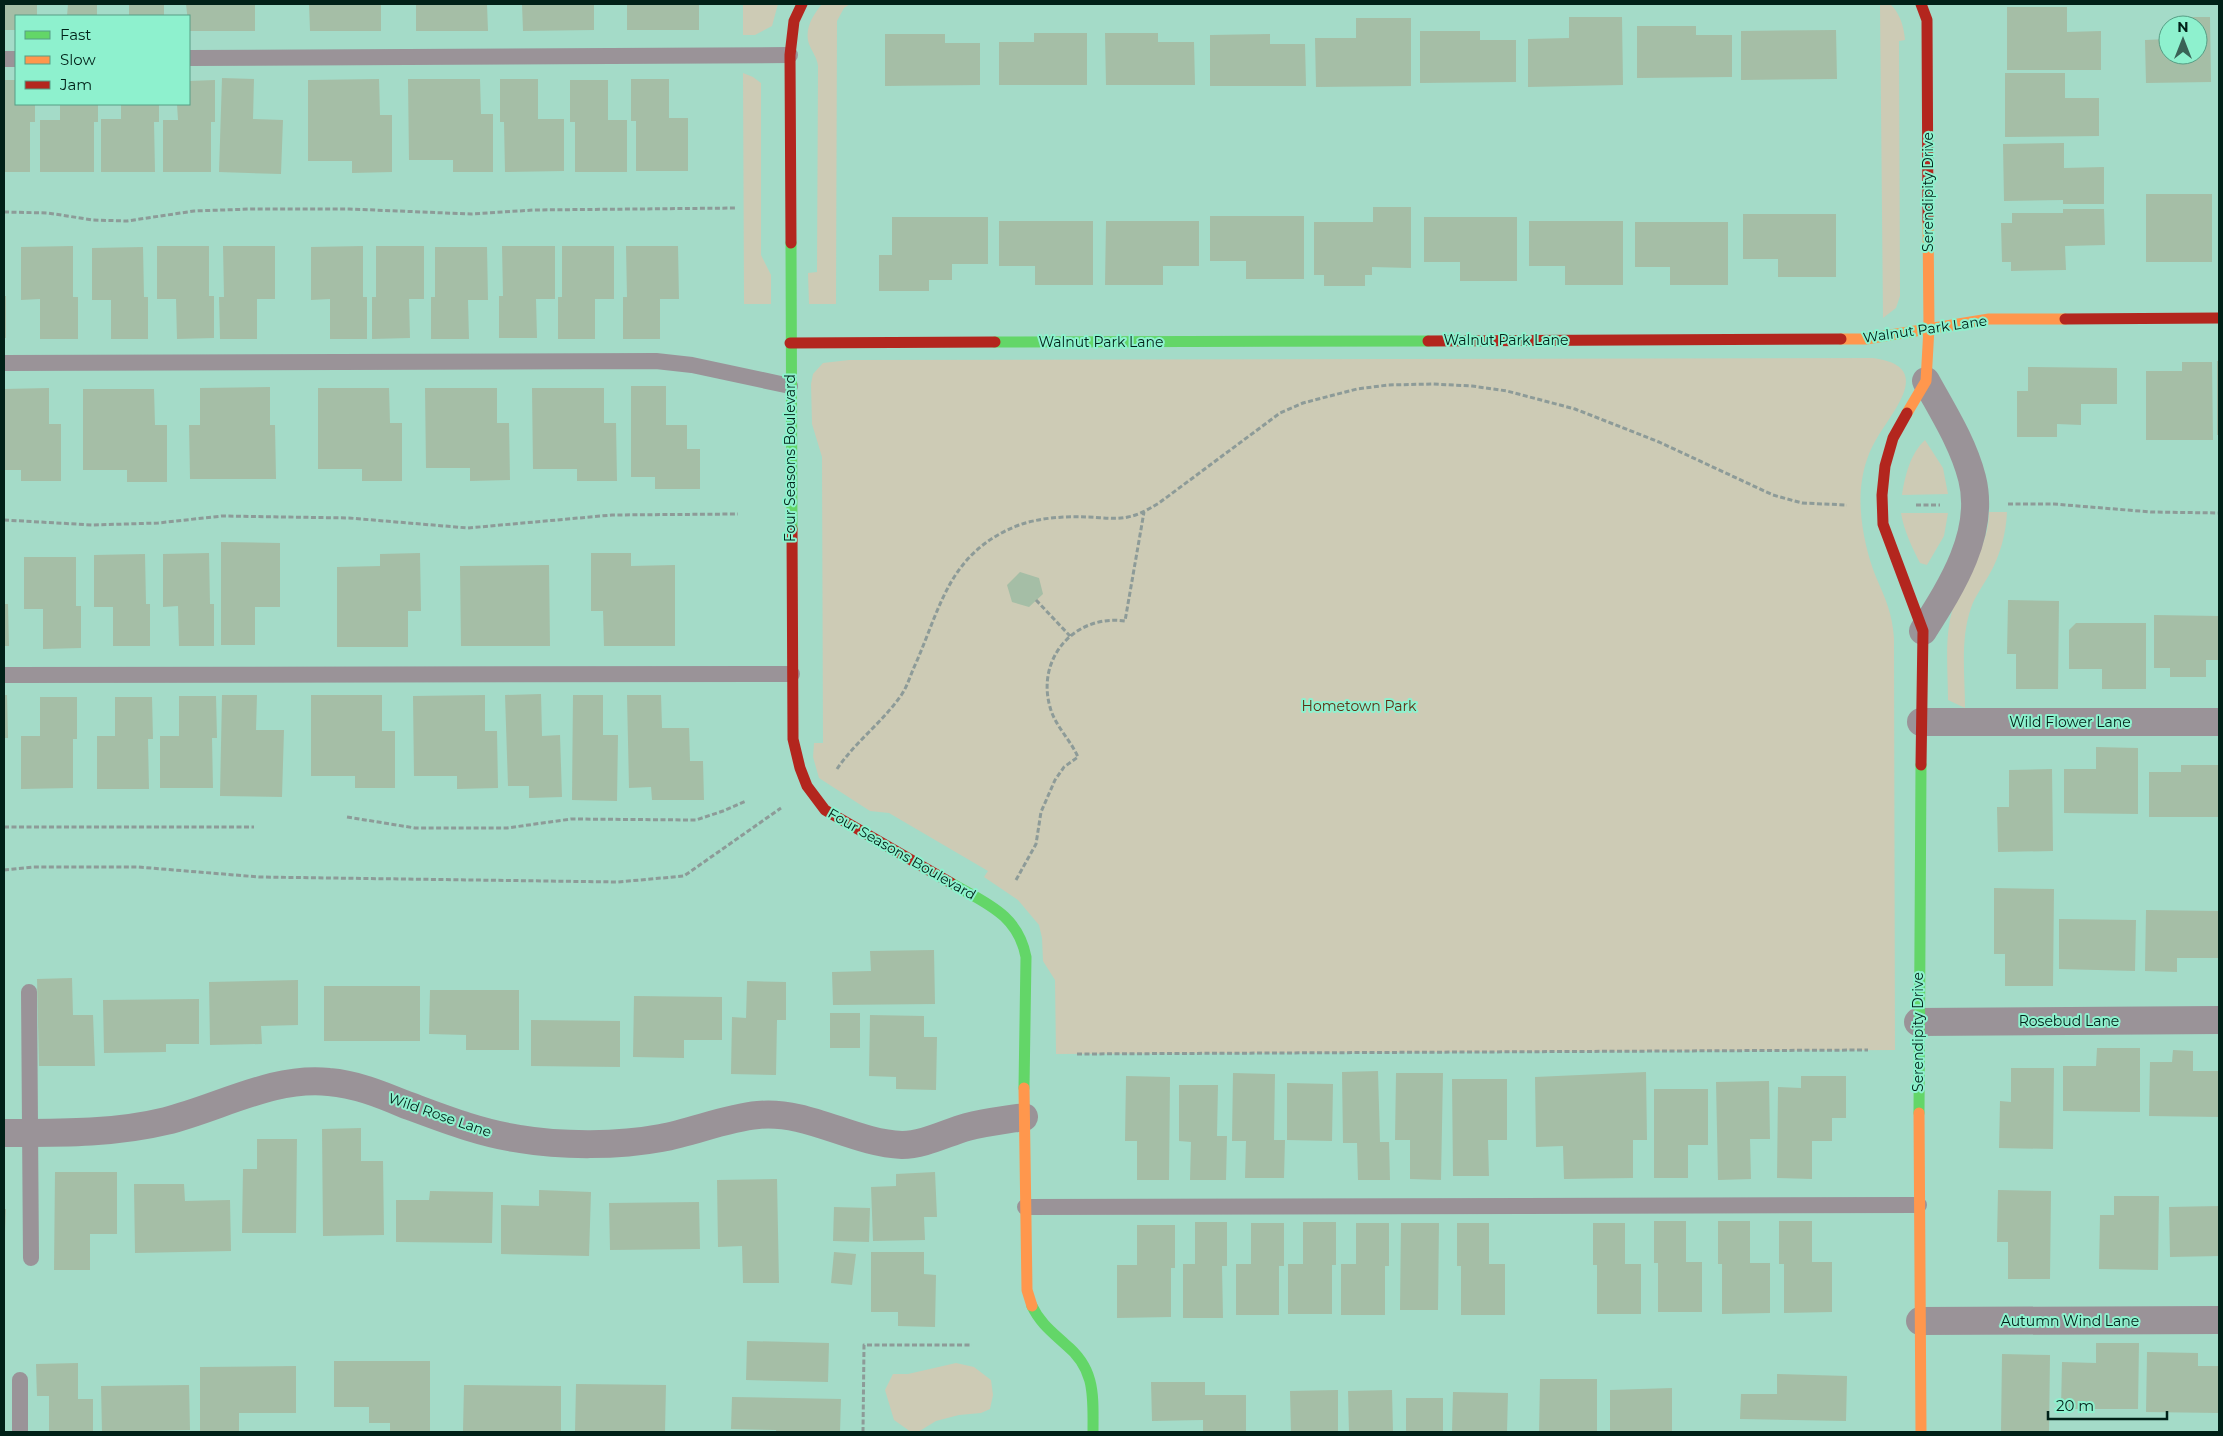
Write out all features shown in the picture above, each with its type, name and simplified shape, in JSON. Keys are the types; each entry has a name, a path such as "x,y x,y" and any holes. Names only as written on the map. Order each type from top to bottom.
{"street":[{"name":"Four Seasons Boulevard","path":"802,4 794,21 790,55 793,739 801,776 816,802 825,810 996,909 1010,919 1018,930 1024,944 1026,957 1024,1117 1027,1290 1032,1307 1041,1322 1086,1366 1093,1387 1093,1432"},
{"name":"Serendipity Drive","path":"1921,4 1927,20 1929,328 1926,381 1893,438 1885,466 1882,505 1883,524 1923,631 1918,1022 1921,1432"},
{"name":"Walnut Park Lane","path":"790,344 1866,339 1989,319 2219,318"},
{"path":"1923,631 1946,596 1961,566 1972,531 1974,504 1972,479 1963,453 1926,381"},
{"name":"Wild Flower Lane","path":"1921,722 2219,722"},
{"name":"Rosebud Lane","path":"1918,1022 2219,1020"},
{"name":"Wild Rose Lane","path":"4,1133 82,1133 166,1121 261,1091 294,1083 327,1081 362,1088 480,1132 557,1144 624,1142 662,1138 729,1120 761,1114 793,1117 881,1142 903,1145 924,1142 972,1126 1024,1117"},
{"name":"Autumn Wind Lane","path":"1920,1321 2219,1320"}],"lane":[{"path":"190,58 790,55"},
{"path":"4,363 656,361 692,365 790,386"},
{"path":"4,675 792,674"},
{"path":"29,992 31,1258"},
{"path":"1026,1207 1919,1205"},
{"path":"20,1380 20,1432"}],"path":[{"path":"4,212 48,213 93,220 127,221 194,211 349,209 471,214 534,210 737,208"},
{"path":"4,870 33,867 138,867 259,877 384,880 627,881 684,876 788,803 816,802 842,761 875,728 902,693 944,594 956,571 973,553 995,536 1020,525 1038,520 1083,516 1129,517 1144,512 1159,503 1280,413 1328,395 1357,389 1388,385 1432,384 1472,386 1506,391 1575,409 1651,439 1773,495 1802,502 1828,505 2054,504 2151,512 2219,513"},
{"path":"996,909 1036,844 1041,812 1055,780 1064,767 1078,757 1072,744 1054,718 1047,686 1050,664 1062,644 1083,627 1115,619 1125,621 1144,512"},
{"path":"4,520 93,525 158,523 222,516 329,518 406,522 468,528 612,515 738,514"},
{"path":"1036,600 1070,636"},
{"path":"347,817 415,828 507,828 571,819 696,820 746,801"},
{"path":"4,827 254,827"},
{"path":"1077,1054 1868,1050"},
{"path":"863,1432 864,1345 972,1345"}],"green space":[{"path":"743,4 778,4 772,26 755,35 743,35"},
{"path":"822,4 850,4 844,8 837,21 836,304 809,304 808,273 817,272 818,66 816,57 809,44 808,33 813,18"},
{"path":"1880,4 1890,4 1899,16 1905,40 1899,41 1900,296 1896,308 1883,318"},
{"path":"743,73 761,83 761,255 771,275 771,304 744,304"},
{"name":"Hometown Park","path":"1873,358 1891,363 1902,370 1906,379 1905,390 1900,402 1869,453 1864,469 1861,492 1861,517 1865,542 1888,607 1894,638 1895,1050 1056,1054 1055,980 1043,961 1042,938 1039,925 1018,900 984,877 988,871 889,813 870,811 819,778 813,757 814,743 823,743 822,457 812,424 811,384 813,374 823,363 849,360"},
{"path":"1925,440 1943,468 1948,494 1902,495 1912,459"},
{"path":"1989,512 2007,512 2002,545 1989,575 1971,608 1965,632 1965,708 1948,700 1948,630 1953,608 1985,538"},
{"path":"1901,513 1948,513 1944,536 1927,565 1920,563 1911,545"},
{"path":"956,1363 974,1367 991,1380 993,1395 990,1409 981,1413 959,1415 936,1421 918,1432 911,1432 894,1420 885,1390 893,1374 908,1374"}],"building":[{"path":"4,4 37,4 37,15 15,15 15,30 4,30"},
{"path":"68,4 97,4 97,15 67,15"},
{"path":"129,4 164,4 164,15 129,15"},
{"path":"186,4 255,4 255,31 190,31 190,15 187,15"},
{"path":"309,4 381,4 381,31 310,31"},
{"path":"416,4 487,4 488,31 416,31"},
{"path":"522,4 594,4 594,30 523,31"},
{"path":"627,4 699,4 699,30 627,30"},
{"path":"2007,7 2067,7 2067,32 2101,31 2101,70 2007,70"},
{"path":"1569,17 1622,17 1623,85 1528,87 1528,39 1569,38"},
{"path":"2208,17 2210,17 2211,82 2146,83 2145,40 2158,39 2158,65 2208,65"},
{"path":"1356,18 1411,18 1411,86 1316,87 1315,38 1356,38"},
{"path":"1637,26 1696,26 1696,35 1732,35 1732,77 1637,78"},
{"path":"1836,30 1837,79 1741,80 1741,31"},
{"path":"1420,31 1480,31 1480,40 1516,40 1516,82 1420,83"},
{"path":"1034,33 1087,33 1087,85 999,85 999,42 1034,42"},
{"path":"1105,33 1158,33 1158,42 1194,42 1195,85 1106,85"},
{"path":"885,34 945,34 945,43 980,43 980,85 885,86"},
{"path":"1270,34 1270,44 1305,44 1306,86 1210,86 1210,35"},
{"path":"2005,73 2065,73 2065,98 2099,98 2099,136 2005,137"},
{"path":"222,78 254,79 253,119 283,120 281,174 219,172"},
{"path":"379,79 380,115 392,115 392,172 352,173 352,161 308,161 308,80"},
{"path":"408,79 480,79 481,114 493,114 493,172 453,172 453,160 409,160"},
{"path":"500,79 538,79 538,119 564,119 564,171 505,172 504,122 500,122"},
{"path":"631,79 669,79 669,118 688,118 688,171 636,171 636,121 631,121"},
{"path":"4,80 15,80 15,105 35,105 35,122 30,122 30,172 4,172"},
{"path":"215,80 215,122 211,122 211,172 163,172 163,120 178,120 177,105 190,105 190,81"},
{"path":"570,80 608,80 608,120 627,120 627,172 575,172 575,122 570,122"},
{"path":"60,105 98,105 98,122 94,122 94,172 40,172 40,120 60,120"},
{"path":"121,105 159,105 159,122 154,122 155,172 101,172 101,119 121,119"},
{"path":"2064,143 2064,168 2104,167 2104,204 2063,204 2063,200 2004,201 2003,144"},
{"path":"2146,194 2212,194 2212,262 2146,262"},
{"path":"1373,207 1411,207 1411,268 1372,267 1372,275 1365,275 1365,286 1324,286 1324,275 1314,275 1314,222 1373,222"},
{"path":"2063,209 2104,209 2105,245 2065,246 2066,270 2011,271 2011,262 2002,262 2001,223 2012,223 2012,213 2063,213"},
{"path":"1743,214 1836,214 1836,277 1778,277 1778,259 1743,259"},
{"path":"1210,216 1304,216 1304,279 1246,279 1246,261 1210,261"},
{"path":"892,217 988,217 988,264 952,264 952,280 929,280 929,291 879,291 879,255 892,255"},
{"path":"1424,217 1517,217 1517,281 1460,281 1460,262 1424,262"},
{"path":"999,221 1093,221 1093,285 1035,285 1035,266 999,266"},
{"path":"1106,221 1199,221 1199,266 1163,266 1163,285 1105,285"},
{"path":"1529,221 1623,221 1623,285 1565,285 1565,266 1529,266"},
{"path":"1635,222 1728,222 1728,285 1670,285 1670,267 1635,267"},
{"path":"73,246 73,297 78,297 78,339 40,339 40,299 21,300 21,247"},
{"path":"157,246 209,246 209,296 214,296 214,338 177,339 176,299 157,299"},
{"path":"223,246 275,246 275,299 257,299 257,339 220,339 219,297 224,297"},
{"path":"363,246 363,297 367,297 367,339 330,339 330,299 311,300 311,247"},
{"path":"376,246 424,246 424,299 409,299 410,338 372,339 372,297 376,297"},
{"path":"502,246 555,246 555,299 536,299 537,338 499,338 499,296 503,296"},
{"path":"562,246 614,246 614,299 595,299 595,339 558,339 558,297 562,297"},
{"path":"626,246 678,246 679,299 660,299 660,339 623,339 623,297 627,297"},
{"path":"143,247 144,297 148,297 148,339 111,339 111,300 92,300 92,248"},
{"path":"435,247 487,247 488,300 468,300 469,339 431,339 431,297 435,297"},
{"path":"4,296 6,296 6,338 4,338"},
{"path":"2217,361 2219,361 2219,435 2217,435"},
{"path":"2182,362 2212,362 2213,440 2146,440 2146,371 2182,371"},
{"path":"2028,367 2117,368 2117,404 2081,404 2081,425 2057,424 2057,437 2017,437 2017,391 2028,391"},
{"path":"631,386 666,386 666,425 687,425 687,449 700,449 700,489 655,489 655,477 631,477"},
{"path":"270,387 270,425 275,425 276,479 190,479 189,425 200,425 200,388"},
{"path":"49,388 49,424 61,424 61,481 21,481 21,470 4,470 4,389"},
{"path":"318,388 389,388 390,423 402,423 402,481 362,481 362,469 318,469"},
{"path":"425,388 497,388 497,423 509,423 510,480 470,481 470,468 426,468"},
{"path":"532,388 604,388 604,423 616,423 617,481 577,481 577,469 533,469"},
{"path":"83,389 154,389 155,425 167,425 167,482 127,482 127,470 83,470"},
{"path":"221,542 280,543 280,607 255,607 255,645 221,645"},
{"path":"209,553 210,604 214,604 214,646 179,646 178,606 163,607 163,554"},
{"path":"420,553 421,611 408,611 408,647 337,647 337,567 380,566 380,554"},
{"path":"591,553 631,553 631,566 675,565 675,646 604,646 603,611 591,611"},
{"path":"145,554 146,604 150,604 150,646 113,646 113,607 94,607 94,555"},
{"path":"24,557 76,557 76,606 81,606 81,648 43,649 43,609 24,609"},
{"path":"549,565 550,646 461,646 460,566"},
{"path":"1020,572 1039,578 1043,594 1029,607 1012,602 1007,585"},
{"path":"2008,600 2059,601 2058,689 2016,689 2016,654 2007,654"},
{"path":"4,604 8,604 9,646 4,646"},
{"path":"2154,615 2219,616 2219,660 2206,660 2206,677 2170,677 2170,668 2154,668"},
{"path":"2076,623 2146,623 2146,689 2102,689 2102,669 2069,669 2069,630"},
{"path":"541,694 542,736 560,735 562,797 529,798 529,786 508,786 505,695"},
{"path":"4,695 7,695 8,738 4,738"},
{"path":"222,695 257,695 256,730 284,730 282,797 220,796"},
{"path":"311,695 382,695 382,731 395,731 395,788 355,788 355,776 311,776"},
{"path":"485,695 485,731 497,731 498,788 457,789 457,776 414,776 413,696"},
{"path":"573,695 603,695 603,735 618,735 617,801 572,800"},
{"path":"627,695 661,695 662,728 689,728 690,761 703,761 704,800 652,800 651,787 629,788"},
{"path":"179,696 216,696 217,738 212,738 213,788 160,788 160,736 179,736"},
{"path":"40,697 77,697 77,739 73,739 73,788 21,789 21,736 40,736"},
{"path":"115,697 152,697 153,739 148,739 149,789 97,789 97,736 115,736"},
{"path":"2096,747 2138,748 2138,814 2064,813 2064,769 2096,769"},
{"path":"2181,765 2219,765 2219,817 2149,817 2149,772 2181,772"},
{"path":"2052,769 2053,851 1998,852 1997,807 2009,807 2009,770"},
{"path":"1994,888 2054,889 2053,986 2005,986 2005,954 1994,954"},
{"path":"2146,910 2219,911 2219,958 2177,958 2177,972 2145,971"},
{"path":"2059,919 2136,920 2135,971 2059,969"},
{"path":"934,950 935,1004 833,1005 832,972 871,971 870,951"},
{"path":"72,978 73,1015 93,1015 95,1066 39,1066 37,979"},
{"path":"298,980 298,1025 261,1026 262,1044 210,1045 209,982"},
{"path":"747,981 786,982 786,1020 777,1020 776,1075 731,1074 732,1017 746,1018"},
{"path":"324,986 420,986 420,1041 324,1041"},
{"path":"430,990 519,990 519,1050 466,1050 466,1035 429,1034"},
{"path":"634,996 722,997 722,1040 684,1040 684,1058 633,1057"},
{"path":"199,999 199,1044 166,1044 166,1052 104,1053 103,1000"},
{"path":"830,1013 860,1013 860,1048 830,1048"},
{"path":"870,1015 924,1016 924,1037 937,1037 936,1090 896,1089 896,1077 869,1076"},
{"path":"531,1020 620,1021 620,1067 531,1066"},
{"path":"2097,1048 2140,1048 2140,1112 2063,1111 2063,1066 2096,1066"},
{"path":"2173,1050 2193,1051 2193,1071 2219,1071 2219,1117 2149,1116 2150,1062 2172,1062"},
{"path":"2011,1068 2054,1068 2053,1149 1999,1148 2000,1101 2011,1102"},
{"path":"1378,1071 1380,1142 1389,1142 1390,1180 1358,1180 1357,1143 1343,1143 1342,1072"},
{"path":"1646,1072 1647,1140 1633,1140 1633,1178 1564,1179 1563,1146 1536,1147 1535,1077"},
{"path":"1233,1073 1275,1074 1274,1140 1285,1140 1284,1178 1245,1178 1246,1141 1232,1141"},
{"path":"1396,1073 1443,1073 1441,1180 1410,1179 1410,1140 1395,1140"},
{"path":"1126,1076 1170,1077 1169,1180 1137,1180 1137,1141 1125,1141"},
{"path":"1801,1076 1846,1076 1846,1118 1832,1118 1832,1141 1812,1141 1812,1179 1777,1178 1778,1087 1801,1088"},
{"path":"1452,1079 1507,1079 1507,1140 1488,1140 1489,1176 1453,1176"},
{"path":"1769,1081 1770,1139 1750,1139 1751,1179 1718,1180 1716,1082"},
{"path":"1287,1083 1333,1084 1332,1141 1287,1140"},
{"path":"1179,1085 1218,1085 1217,1136 1227,1136 1226,1180 1190,1180 1191,1142 1179,1141"},
{"path":"1654,1089 1708,1089 1708,1145 1688,1145 1688,1178 1654,1178"},
{"path":"361,1128 361,1161 383,1161 384,1235 323,1236 322,1129"},
{"path":"257,1139 297,1139 296,1233 242,1233 243,1169 257,1169"},
{"path":"55,1172 117,1172 117,1234 90,1234 90,1270 54,1270"},
{"path":"935,1172 937,1217 924,1217 925,1240 873,1241 871,1187 896,1186 896,1174"},
{"path":"777,1179 779,1283 743,1283 742,1246 718,1247 717,1180"},
{"path":"134,1184 184,1184 185,1201 230,1200 231,1251 135,1253"},
{"path":"539,1190 591,1192 589,1256 501,1254 501,1205 539,1206"},
{"path":"1998,1190 2051,1191 2050,1279 2008,1279 2008,1242 1997,1242"},
{"path":"430,1191 493,1192 492,1243 396,1242 396,1200 429,1200"},
{"path":"2114,1196 2159,1196 2158,1270 2099,1269 2100,1215 2114,1215"},
{"path":"699,1202 700,1249 610,1250 609,1203"},
{"path":"2219,1206 2219,1256 2170,1257 2169,1207"},
{"path":"834,1207 870,1208 869,1242 833,1241"},
{"path":"4,1209 6,1209 5,1232 4,1232"},
{"path":"1654,1221 1686,1221 1686,1262 1702,1262 1702,1312 1658,1312 1658,1263 1654,1263"},
{"path":"1718,1221 1750,1221 1750,1263 1770,1263 1770,1313 1722,1314 1722,1264 1718,1264"},
{"path":"1779,1221 1812,1221 1812,1262 1832,1262 1832,1312 1784,1313 1784,1264 1779,1264"},
{"path":"1195,1222 1227,1222 1227,1266 1222,1266 1223,1318 1183,1318 1183,1264 1195,1264"},
{"path":"1303,1222 1336,1222 1336,1265 1332,1265 1332,1314 1288,1314 1288,1264 1303,1264"},
{"path":"1251,1223 1284,1223 1284,1266 1279,1266 1279,1315 1236,1315 1236,1264 1251,1264"},
{"path":"1356,1223 1389,1223 1389,1266 1385,1266 1385,1315 1341,1315 1341,1264 1356,1264"},
{"path":"1401,1223 1439,1223 1438,1310 1400,1310"},
{"path":"1457,1223 1489,1223 1489,1264 1505,1264 1505,1315 1461,1315 1461,1266 1457,1266"},
{"path":"1593,1223 1625,1223 1625,1264 1641,1264 1641,1314 1597,1314 1597,1265 1593,1265"},
{"path":"1137,1225 1175,1225 1175,1268 1171,1268 1171,1317 1117,1318 1117,1265 1137,1265"},
{"path":"834,1252 856,1254 852,1285 831,1283"},
{"path":"871,1252 924,1252 924,1274 936,1275 935,1327 898,1326 898,1312 871,1312"},
{"path":"747,1341 829,1343 828,1382 746,1380"},
{"path":"2096,1343 2139,1343 2138,1409 2061,1409 2062,1362 2096,1363"},
{"path":"2147,1352 2198,1353 2198,1366 2219,1366 2219,1413 2146,1412"},
{"path":"2002,1354 2050,1355 2049,1432 2001,1432"},
{"path":"334,1361 430,1361 430,1432 390,1432 390,1423 369,1423 369,1407 334,1407"},
{"path":"78,1363 78,1399 93,1399 93,1432 49,1432 49,1396 37,1396 36,1364"},
{"path":"296,1366 296,1413 239,1413 239,1431 200,1432 200,1367"},
{"path":"1777,1374 1847,1376 1846,1421 1740,1419 1741,1394 1777,1394"},
{"path":"1540,1379 1597,1379 1597,1432 1539,1432"},
{"path":"1151,1382 1205,1382 1205,1395 1246,1395 1246,1432 1203,1432 1203,1420 1152,1421"},
{"path":"576,1384 666,1385 665,1432 575,1432"},
{"path":"189,1385 190,1430 102,1432 101,1386"},
{"path":"464,1385 561,1386 561,1432 463,1431"},
{"path":"1672,1388 1672,1432 1610,1432 1610,1390"},
{"path":"1338,1390 1338,1432 1291,1432 1290,1391"},
{"path":"1392,1390 1393,1432 1349,1432 1348,1391"},
{"path":"1453,1392 1508,1393 1507,1432 1452,1432"},
{"path":"732,1397 841,1399 840,1432 776,1432 776,1430 731,1429"},
{"path":"1406,1398 1443,1398 1443,1432 1406,1432"}],"traffic: fast":[{"path":"791,243 792,529"},
{"path":"995,342 1428,341"},
{"path":"1919,1113 1921,765"},
{"path":"951,883 998,911 1016,930 1022,942 1026,957 1024,1088"},
{"path":"1032,1306 1047,1327 1075,1353 1087,1373 1091,1384 1093,1432"}],"traffic: slow":[{"path":"1907,413 1926,381 1929,328 1928,221"},
{"path":"1841,339 1866,339 1989,319 2065,319"},
{"path":"1024,1088 1027,1290 1032,1306"},
{"path":"1919,1113 1921,1432"}],"traffic: jam":[{"path":"791,243 790,55 794,21 802,4"},
{"path":"1921,4 1927,20 1928,221"},
{"path":"2065,319 2219,318"},
{"path":"1428,341 1841,339"},
{"path":"790,343 995,342"},
{"path":"1907,413 1893,438 1885,466 1882,495 1883,524 1923,631 1921,765"},
{"path":"792,529 793,739 800,768 807,786 825,810 951,883"}]}
